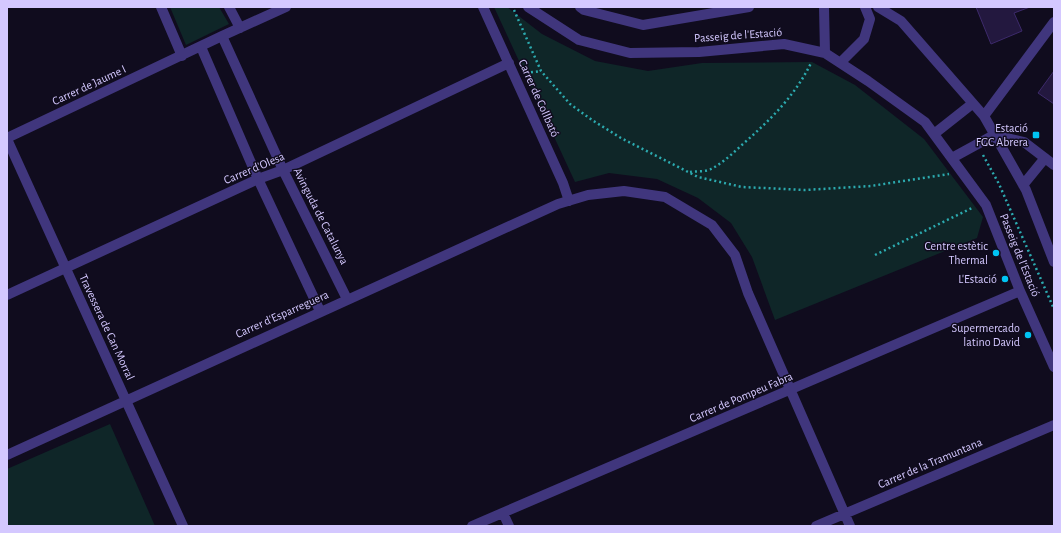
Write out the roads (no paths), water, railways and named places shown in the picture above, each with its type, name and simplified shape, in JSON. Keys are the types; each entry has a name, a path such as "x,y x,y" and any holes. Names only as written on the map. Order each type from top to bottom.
{"street":[{"path":"161,7 182,56"},
{"path":"229,7 240,28 286,7"},
{"name":"Carrer de Collbató","path":"483,7 563,184 569,201"},
{"name":"Passeig de l'Estació","path":"528,7 579,40 630,53 699,52 784,44 821,52 840,63 925,122 963,172 984,203 1020,291 1054,367"},
{"name":"Passeig de l'Estació","path":"580,7 584,10 643,25 749,7"},
{"path":"821,52 824,7"},
{"path":"840,63 864,39 870,19 865,7"},
{"path":"878,7 901,21 984,116 1023,185 1054,262"},
{"path":"984,116 1054,22"},
{"name":"Carrer de Jaume I","path":"7,138 240,28"},
{"name":"Avinguda de Catalunya","path":"222,36 283,170 347,299"},
{"path":"201,47 258,179 320,311"},
{"name":"Carrer d'Olesa","path":"7,295 258,179 283,170 509,64"},
{"path":"934,134 972,104"},
{"path":"952,158 994,135 1024,142 1054,165"},
{"name":"Travessera de Can Morral","path":"7,138 182,526"},
{"path":"1023,185 1045,158"},
{"name":"Carrer d'Esparreguera","path":"7,455 320,311 558,204 588,195 624,191 665,197 712,225 735,255 748,292 850,526"},
{"name":"Carrer de Pompeu Fabra","path":"472,526 1020,291"},
{"name":"Carrer de la Tramuntana","path":"816,526 1054,425"},
{"path":"503,513 508,526"}],"place":[{"name":"Estació FGC Abrera","path":"1036,135"},
{"name":"Centre estètic Thermal","path":"996,253"},
{"name":"L'Estació","path":"1005,279"},
{"name":"Supermercado latino David","path":"1028,335"}]}
